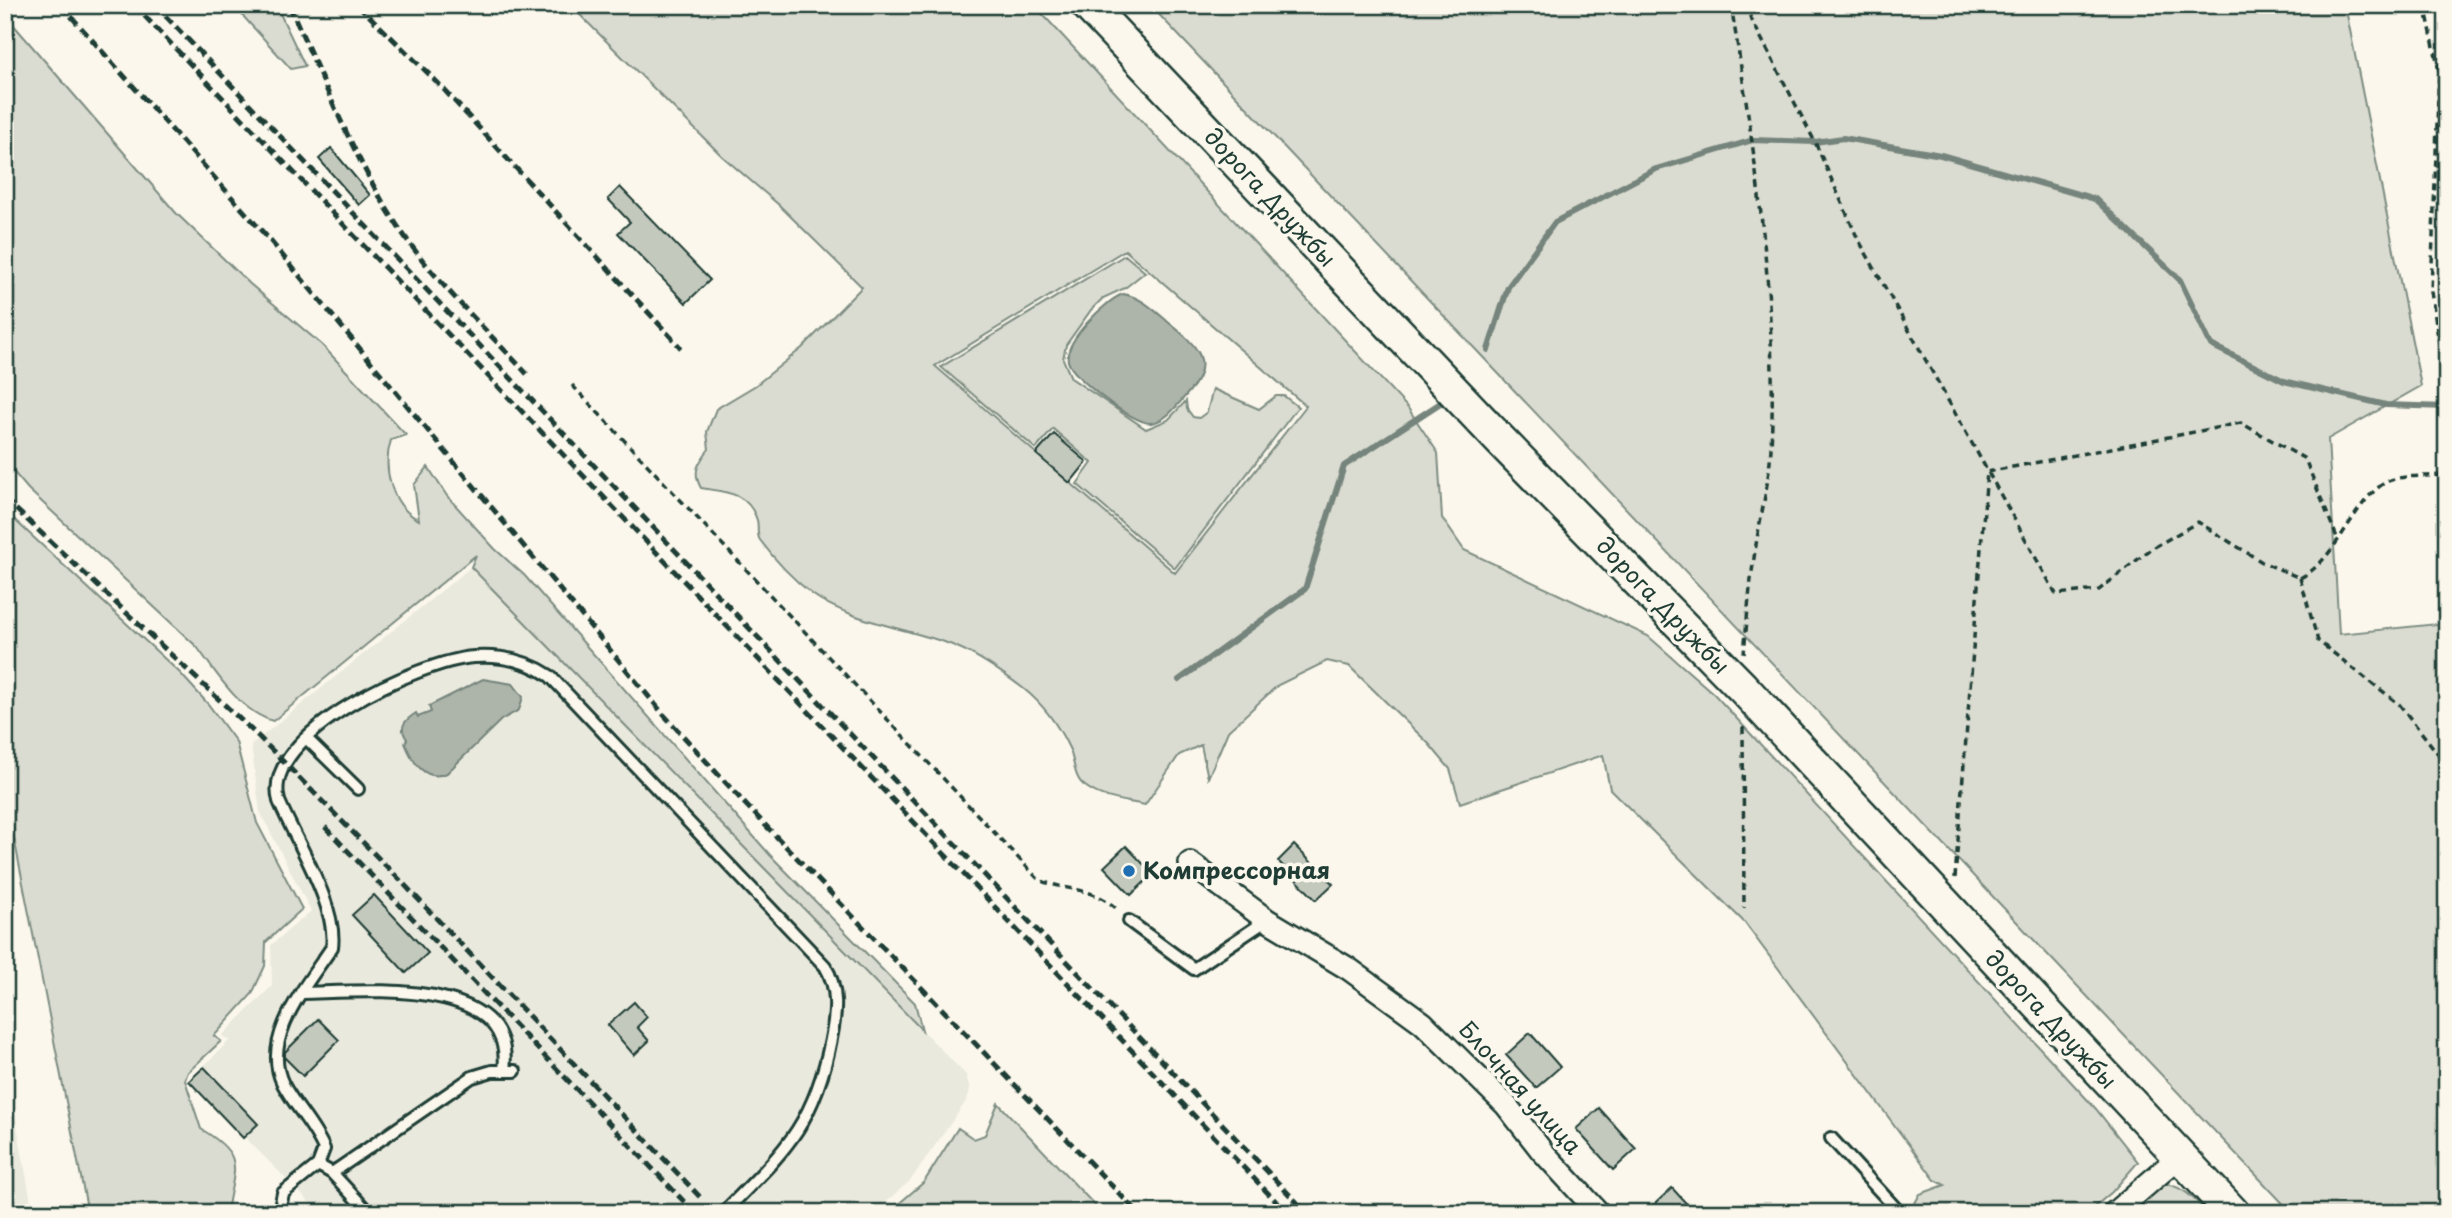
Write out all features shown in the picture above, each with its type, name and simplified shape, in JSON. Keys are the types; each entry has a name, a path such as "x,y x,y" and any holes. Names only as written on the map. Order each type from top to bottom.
{"main road":[{"name":"дорога Дружбы","path":"1088,5 1500,440 1743,688 2233,1213"}],"street":[{"name":"Блочная улица","path":"1190,863 1267,920 1349,969 1423,1023 1506,1105 1542,1151 1599,1213"},
{"path":"2114,1213 2179,1157"}],"lane":[{"path":"279,1213 283,1193 318,1165 324,1149 288,1093 276,1061 279,1034 332,947 332,927 275,790 278,771 292,750 347,707 436,666 475,657 500,656 527,663 561,687 825,966 835,991 834,1016 826,1071 816,1099 792,1140 723,1213"},
{"path":"306,738 358,789"},
{"path":"1129,921 1194,969 1267,920"},
{"path":"303,993 420,992 450,1000 490,1021 499,1029 505,1044 509,1071 472,1077 332,1173"},
{"path":"1831,1138 1899,1213"},
{"path":"318,1165 332,1173 369,1213"}],"path":[{"path":"1731,5 1753,140 1770,349 1771,448 1764,514 1754,557 1743,688 1744,908"},
{"path":"1744,5 1815,142 1857,237 2056,594 2099,590 2151,549 2198,522 2262,562 2300,578 2318,570 2364,503 2390,480 2439,475 2447,478"},
{"path":"2425,5 2439,70 2431,292 2447,394"},
{"path":"572,385 1039,880 1069,890 1087,890 1108,901 1129,921"},
{"path":"1987,472 2241,423 2305,458 2338,540"},
{"path":"1955,880 1987,472"},
{"path":"2300,578 2318,641 2399,704 2447,765"}],"shaded area":[{"path":"233,5 276,5 305,66 291,69"},
{"path":"570,5 1034,5 1408,408 1438,453 1442,518 1464,550 1648,636 1714,694 2096,1109 2138,1162 2112,1192 2087,1213 1919,1211 1915,1203 1920,1194 1945,1185 1935,1180 1744,922 1610,789 1603,755 1460,803 1450,769 1429,744 1349,666 1327,661 1278,685 1228,731 1208,778 1201,745 1179,755 1145,805 1122,801 1099,794 1081,783 1069,748 1050,716 1031,695 997,669 957,647 859,617 812,594 784,568 760,540 757,520 748,504 735,495 701,488 697,472 699,463 709,449 707,432 716,409 756,385 802,348 862,287 779,205 722,156","holes":["1125,250 1306,406 1175,573 935,366"]},
{"path":"1150,5 2345,5 2421,386 2328,439 2339,634 2447,623 2447,1213 2292,1213"},
{"path":"5,15 176,213 250,284 322,345 406,435 391,440 388,462 395,496 409,514 419,520 414,485 428,467 447,496 495,549 524,575 770,855 915,1003 922,1030 471,567 476,555 273,721 239,700 197,647 28,489 5,462"},
{"path":"1125,255 1145,272 1125,288 1103,298 1066,345 1063,359 1071,378 1146,429 1168,420 1186,401 1187,409 1193,417 1199,418 1207,412 1213,389 1259,409 1276,396 1284,396 1298,407 1175,568 1077,484 1092,463 1053,429 1036,449 941,367"},
{"path":"1123,294 1147,304 1177,329 1193,345 1201,362 1197,381 1176,407 1157,422 1143,422 1118,408 1080,378 1068,361 1073,343 1088,322 1107,304"},
{"path":"5,511 180,673 208,704 236,742 257,823 302,909 266,942 265,966 252,994 214,1036 221,1041 188,1072 185,1080 201,1129 226,1148 234,1165 227,1213 88,1213 5,792"},
{"path":"471,567 966,1075 970,1089 967,1100 910,1181 873,1213 320,1213 189,1081 230,1040 222,1036 272,986 271,945 311,911 260,812 251,745"},
{"path":"483,679 513,684 523,697 519,710 501,720 447,773 426,773 408,750 404,724 416,713 418,717 431,712 429,706"},
{"path":"5,1059 33,1213 5,1213"},
{"path":"998,1103 1102,1213 888,1213 924,1182 958,1128 974,1139 985,1135"},
{"path":"2160,1183 2181,1189 2208,1213 2128,1213"}],"building":[{"path":"331,148 370,195 359,205 319,159"},
{"path":"620,187 710,280 686,303 618,233 630,222 608,199"},
{"path":"1054,434 1087,462 1070,483 1036,454"},
{"path":"1294,845 1333,884 1316,900 1278,861"},
{"name":"Компрессорная","path":"1126,846 1153,874 1131,895 1104,867"},
{"path":"374,895 428,953 406,973 352,915"},
{"path":"634,1002 647,1017 637,1027 649,1041 634,1055 608,1025"},
{"path":"318,1019 339,1040 303,1076 285,1058 285,1052"},
{"path":"1530,1033 1560,1067 1536,1088 1506,1055"},
{"path":"204,1067 258,1124 243,1138 189,1081"},
{"path":"1599,1108 1636,1149 1613,1170 1576,1129"},
{"path":"1672,1188 1695,1213 1645,1213"}],"waterway":[{"path":"1488,350 1508,287 1555,222 1656,169 1753,140 1815,142 1843,138 1941,155 2095,199 2180,280 2211,345 2284,381 2386,405 2447,407"},
{"path":"1179,680 1305,589 1344,466 1448,398"}],"railway":[{"path":"61,5 268,238 664,715 747,806 1138,1213"},
{"path":"134,5 1287,1213"},
{"path":"155,5 1307,1213"},
{"path":"289,5 352,145 397,225 442,284 527,374"},
{"path":"358,5 437,82 681,348"},
{"path":"5,499 259,737 401,881 701,1198"},
{"path":"325,827 695,1213"}],"place":[{"name":"Компрессорная","path":"1129,871"}]}
